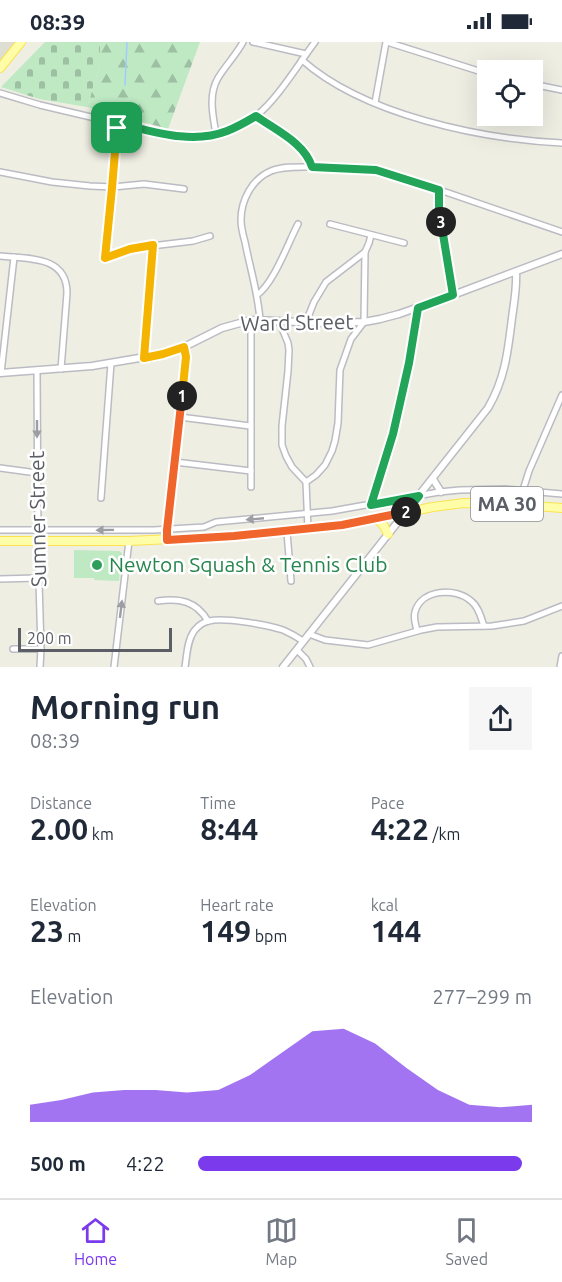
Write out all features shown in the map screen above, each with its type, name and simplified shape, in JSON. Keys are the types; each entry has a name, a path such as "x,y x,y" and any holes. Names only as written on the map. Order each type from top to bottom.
{"main road":[{"path":"1,64 21,42"},
{"name":"MA 30","path":"0,541 167,540 287,532 469,503 562,508"},
{"path":"376,519 384,526 388,534"}],"street":[{"path":"216,134 212,110 213,90 216,80 243,42"},
{"path":"253,42 304,57 312,69 340,87 412,116 466,130 524,140 562,143"},
{"path":"0,93 40,105 184,137 216,134 226,132 256,116 276,95 315,42"},
{"path":"375,103 386,42 477,71"},
{"path":"543,86 562,90"},
{"path":"256,116 291,140 310,159 312,167"},
{"path":"117,123 105,258 130,249 193,241 210,236"},
{"path":"260,320 241,221 244,198 261,177 271,171 287,167 376,170 562,232"},
{"path":"0,172 52,182 112,188 144,184 184,189"},
{"path":"439,190 439,208 453,295"},
{"path":"257,295 267,284 281,260 298,224"},
{"path":"330,224 404,243"},
{"path":"306,482 325,465 334,446 338,423 340,370 351,339 364,322 365,252 371,235"},
{"path":"144,358 153,245"},
{"name":"Ward Street","path":"554,256 562,249"},
{"path":"306,322 326,282 365,252"},
{"name":"Ward Street","path":"0,373 61,369 163,354 184,347 222,328 251,320 364,322 418,308 562,254"},
{"path":"0,256 47,262 58,269 65,279 67,293 61,369"},
{"path":"0,373 14,257"},
{"path":"283,667 488,408 501,382 508,350 516,272"},
{"path":"371,505 393,434 409,363 418,308"},
{"path":"251,320 251,487"},
{"path":"279,321 289,350 282,445 289,462 306,482 308,529"},
{"path":"167,540 186,357 184,347"},
{"path":"100,498 111,363"},
{"name":"Sumner Street","path":"37,370 40,667"},
{"path":"523,490 562,395"},
{"path":"180,417 250,426"},
{"path":"175,462 251,471"},
{"path":"0,468 37,473"},
{"path":"433,479 441,492"},
{"path":"0,530 167,530 204,527 216,522 307,514 441,492 479,489 562,494"},
{"path":"204,527 205,538"},
{"path":"287,532 291,581"},
{"path":"114,667 129,541"},
{"path":"0,579 38,578"},
{"path":"417,631 414,617 418,605 430,596 448,592 459,594 472,601 484,626"},
{"path":"158,601 172,600 190,604 200,609 208,621"},
{"path":"309,634 325,640 363,645 417,631 450,626 484,626 524,621 562,606"},
{"path":"185,667 191,637 196,629 208,621 221,620 265,626 287,632 303,641"},
{"path":"13,649 41,649"},
{"path":"297,650 306,659 309,667"},
{"path":"560,667 562,656"}],"shaded area":[{"path":"0,42 21,42 0,68"}],"green space":[{"path":"45,42 100,42 100,65 87,107 39,99 1,87"},
{"path":"100,42 200,42 168,129 87,107 100,65"},
{"name":"Newton Squash & Tennis Club","path":"74,550 119,551 122,553 119,581 74,578"}],"waterway":[{"path":"125,85 127,42"}],"place":[{"name":"Newton Squash & Tennis Club","path":"97,565"}],"route":[{"path":"256,116 291,140 310,159 312,167 376,170 439,190 439,208 453,295 418,308 409,363 393,434 371,505 419,496 406,513 352,524 308,529 167,540 186,354 184,347 144,358 153,245 130,249 105,258 117,128 117,123 167,135 193,137 226,132 256,116"}]}
